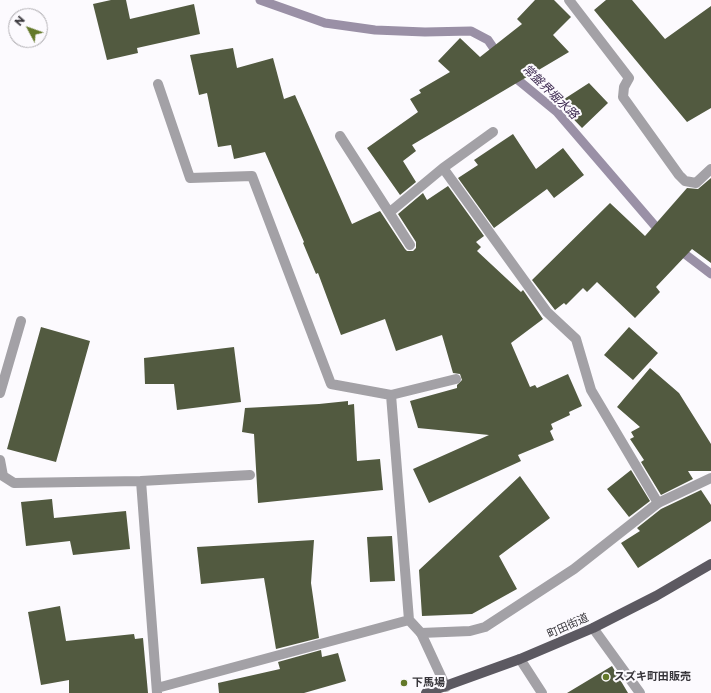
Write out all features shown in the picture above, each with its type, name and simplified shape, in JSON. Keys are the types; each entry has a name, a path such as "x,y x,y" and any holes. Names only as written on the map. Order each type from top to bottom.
{"main road":[{"name":"町田街道","path":"426,693 442,690 593,628 656,596 711,564"}],"street":[{"path":"569,0 629,78 624,87 623,96 679,175 685,181 696,183 711,169"},
{"path":"158,84 190,178 252,176 331,384 391,395 456,379"},
{"path":"390,212 443,168 493,132"},
{"path":"340,136 390,212 410,246"},
{"path":"443,168 547,312 576,339 591,390 658,503"},
{"path":"0,393 21,321"},
{"path":"391,395 409,620 421,633 442,690"},
{"path":"0,460 2,476 14,483 140,480 250,475"},
{"path":"421,633 470,631 485,627 574,569 658,503 711,478"},
{"path":"140,480 157,690 409,620"},
{"path":"593,628 640,693"},
{"path":"520,659 542,693"}],"building":[{"path":"111,0 126,0 130,19 194,4 200,34 137,48 138,53 107,60 93,4"},
{"path":"535,0 554,0 571,17 553,35 569,52 412,145 416,151 403,161 416,182 400,195 367,148 418,112 410,99 421,93 419,90 450,72 438,61 460,38 480,57 522,24 517,19"},
{"path":"606,0 632,0 665,39 711,6 711,108 687,122 594,10"},
{"path":"233,48 237,68 273,58 284,99 295,95 352,224 380,211 405,249 407,251 413,251 416,248 416,242 398,214 423,193 427,200 448,186 484,236 476,242 481,247 477,251 521,292 523,290 543,319 511,343 530,387 535,385 537,388 568,374 582,406 569,412 570,415 551,424 553,429 550,431 554,440 518,455 521,461 429,503 413,469 489,435 418,428 410,401 457,388 457,385 462,380 460,374 453,373 442,335 396,351 385,319 341,335 318,273 316,274 303,243 304,242 265,152 234,159 231,145 218,147 207,93 199,95 190,55"},
{"path":"589,83 608,103 582,128 558,103"},
{"path":"513,134 536,169 563,148 584,175 554,198 547,189 494,228 458,178 478,165 474,160"},
{"path":"711,178 711,263 692,249 656,287 660,292 635,318 597,282 587,292 583,288 566,305 564,303 555,310 532,280 610,203 645,236 687,188 698,189"},
{"path":"41,327 90,341 56,462 7,449"},
{"path":"629,327 658,353 633,380 604,355"},
{"path":"234,347 241,402 177,410 174,384 145,384 144,358"},
{"path":"650,368 679,393 711,444 711,471 688,471 693,479 661,495 641,462 644,460 630,439 634,437 631,432 640,427 617,407"},
{"path":"348,401 348,405 354,404 357,461 380,459 383,490 258,503 254,434 242,432 245,408"},
{"path":"631,470 650,501 629,517 607,489"},
{"path":"520,476 550,518 499,556 517,589 472,614 422,616 419,570"},
{"path":"701,490 711,505 711,521 638,568 621,543 640,531 637,528 661,509"},
{"path":"52,499 54,518 126,511 130,549 73,555 70,541 26,546 21,502"},
{"path":"392,536 395,581 370,582 367,537"},
{"path":"314,540 311,583 319,638 276,649 264,578 201,584 197,547"},
{"path":"60,606 66,641 134,634 135,639 143,638 148,693 69,693 69,680 41,685 28,612"},
{"path":"321,650 322,657 338,653 346,681 304,693 219,693 218,683 280,669 278,662"},
{"name":"スズキ町田販売","path":"612,666 628,693 567,693"}],"waterway":[{"name":"常盤界堀水路","path":"260,0 325,23 375,30 425,32 471,31 488,40 499,56"},
{"name":"常盤界堀水路","path":"512,72 518,80 557,112 662,234"},
{"name":"常盤界堀水路","path":"677,248 711,274"}],"place":[{"name":"スズキ町田販売","path":"606,677"},
{"name":"下馬場","path":"404,683"}]}
